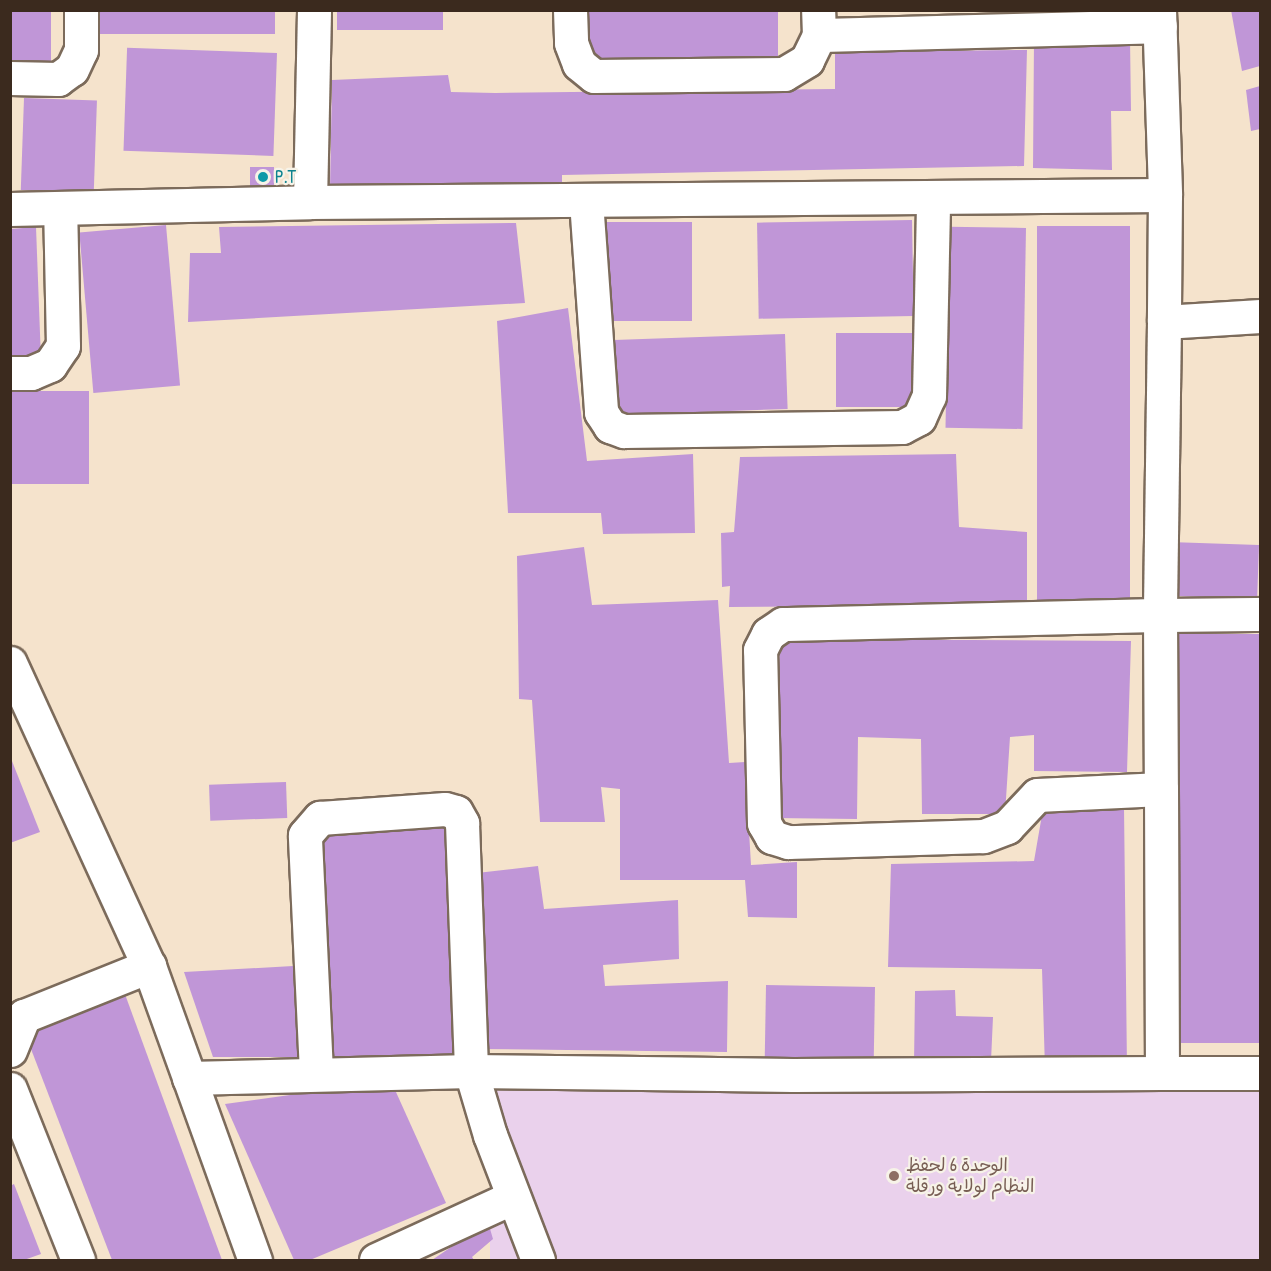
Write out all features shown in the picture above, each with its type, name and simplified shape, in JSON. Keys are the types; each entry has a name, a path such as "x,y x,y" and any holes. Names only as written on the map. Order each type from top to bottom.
{"street":[{"path":"10,78 58,79 72,69 81,50 81,10"},
{"path":"310,202 314,10"},
{"path":"570,10 571,43 579,64 594,76 784,74 807,60 819,23 1159,18 1165,195 1160,615 1162,1073"},
{"path":"10,209 310,202 1165,195"},
{"path":"586,201 601,412 609,426 624,431 902,428 919,418 929,396 933,197"},
{"path":"10,373 32,373 50,365 63,346 60,208"},
{"path":"1164,322 1260,316"},
{"path":"1161,789 1037,795 1007,827 983,836 788,842 772,837 764,823 760,650 768,634 783,624 1260,614"},
{"path":"10,663 150,966 255,1260"},
{"path":"316,1072 305,835 320,818 446,809 456,813 462,823 471,1071 513,1197 538,1260"},
{"path":"10,1050 24,1016 150,966"},
{"path":"189,1078 316,1072 471,1071 793,1075 1260,1073"},
{"path":"10,1089 78,1260"},
{"path":"393,1257 513,1197"}],"shaded area":[{"name":"الوحدة 6 لحفظ النظام لولاية ورقلة","path":"490,1086 1260,1086 1260,1260 490,1260"}],"building":[{"path":"10,10 51,10 51,67 10,67"},
{"path":"99,10 275,10 275,34 99,34"},
{"path":"337,10 443,10 443,30 337,30"},
{"path":"587,10 778,10 778,60 587,60"},
{"path":"1231,10 1260,10 1260,66 1242,71"},
{"path":"1130,39 1131,111 1111,111 1112,170 1033,168 1034,40"},
{"path":"127,48 277,53 273,156 123,151"},
{"path":"1027,50 1024,166 562,175 562,187 330,189 332,80 448,75 451,92 495,93 835,89 835,52"},
{"path":"1260,86 1260,129 1251,131 1246,90"},
{"path":"24,98 97,101 94,192 21,190"},
{"name":"P.T","path":"250,167 274,167 274,187 250,187"},
{"path":"912,220 914,316 759,319 757,223"},
{"path":"595,222 692,222 692,321 595,321"},
{"path":"516,223 525,303 188,322 190,253 221,253 219,227"},
{"path":"166,225 180,385 93,393 79,233"},
{"path":"1037,226 1130,226 1130,606 1037,606"},
{"path":"36,227 41,360 10,359 10,229"},
{"path":"949,227 1026,228 1022,429 946,428"},
{"path":"568,308 587,461 693,454 695,533 603,534 601,513 508,513 497,321"},
{"path":"836,333 920,333 920,407 836,407"},
{"path":"785,334 788,409 617,415 614,340"},
{"path":"10,391 89,391 89,484 10,484"},
{"path":"956,454 959,527 1027,532 1027,605 729,607 730,586 722,587 721,533 734,532 740,457"},
{"path":"1177,542 1259,545 1257,599 1175,596"},
{"path":"584,547 592,605 718,600 729,763 745,762 751,865 797,862 797,918 748,917 745,880 620,880 620,789 601,787 605,822 540,822 532,700 519,699 517,556"},
{"path":"1169,634 1260,634 1260,1043 1169,1043"},
{"path":"780,639 1131,641 1127,772 1034,771 1034,735 1010,737 1005,814 922,814 921,739 858,737 857,819 774,818"},
{"path":"10,756 40,832 10,843"},
{"path":"286,782 287,818 210,821 209,785"},
{"path":"1124,807 1127,1068 1045,1069 1042,969 888,967 891,864 1034,861 1043,809"},
{"path":"445,828 453,1058 327,1062 319,832"},
{"path":"538,866 544,909 678,900 679,959 603,965 605,986 728,981 727,1052 480,1049 477,873"},
{"path":"293,966 298,1057 213,1057 184,972"},
{"path":"766,985 875,987 874,1063 765,1061"},
{"path":"122,986 222,1260 112,1260 21,1023"},
{"path":"955,990 956,1016 993,1017 991,1061 914,1064 915,991"},
{"path":"391,1081 446,1203 310,1260 294,1260 225,1104"},
{"path":"14,1184 41,1254 24,1260 10,1260 10,1186"},
{"path":"488,1222 493,1239 472,1257 474,1260 432,1260"}],"place":[{"name":"P.T","path":"263,177"},
{"name":"الوحدة 6 لحفظ النظام لولاية ورقلة","path":"894,1176"}]}
